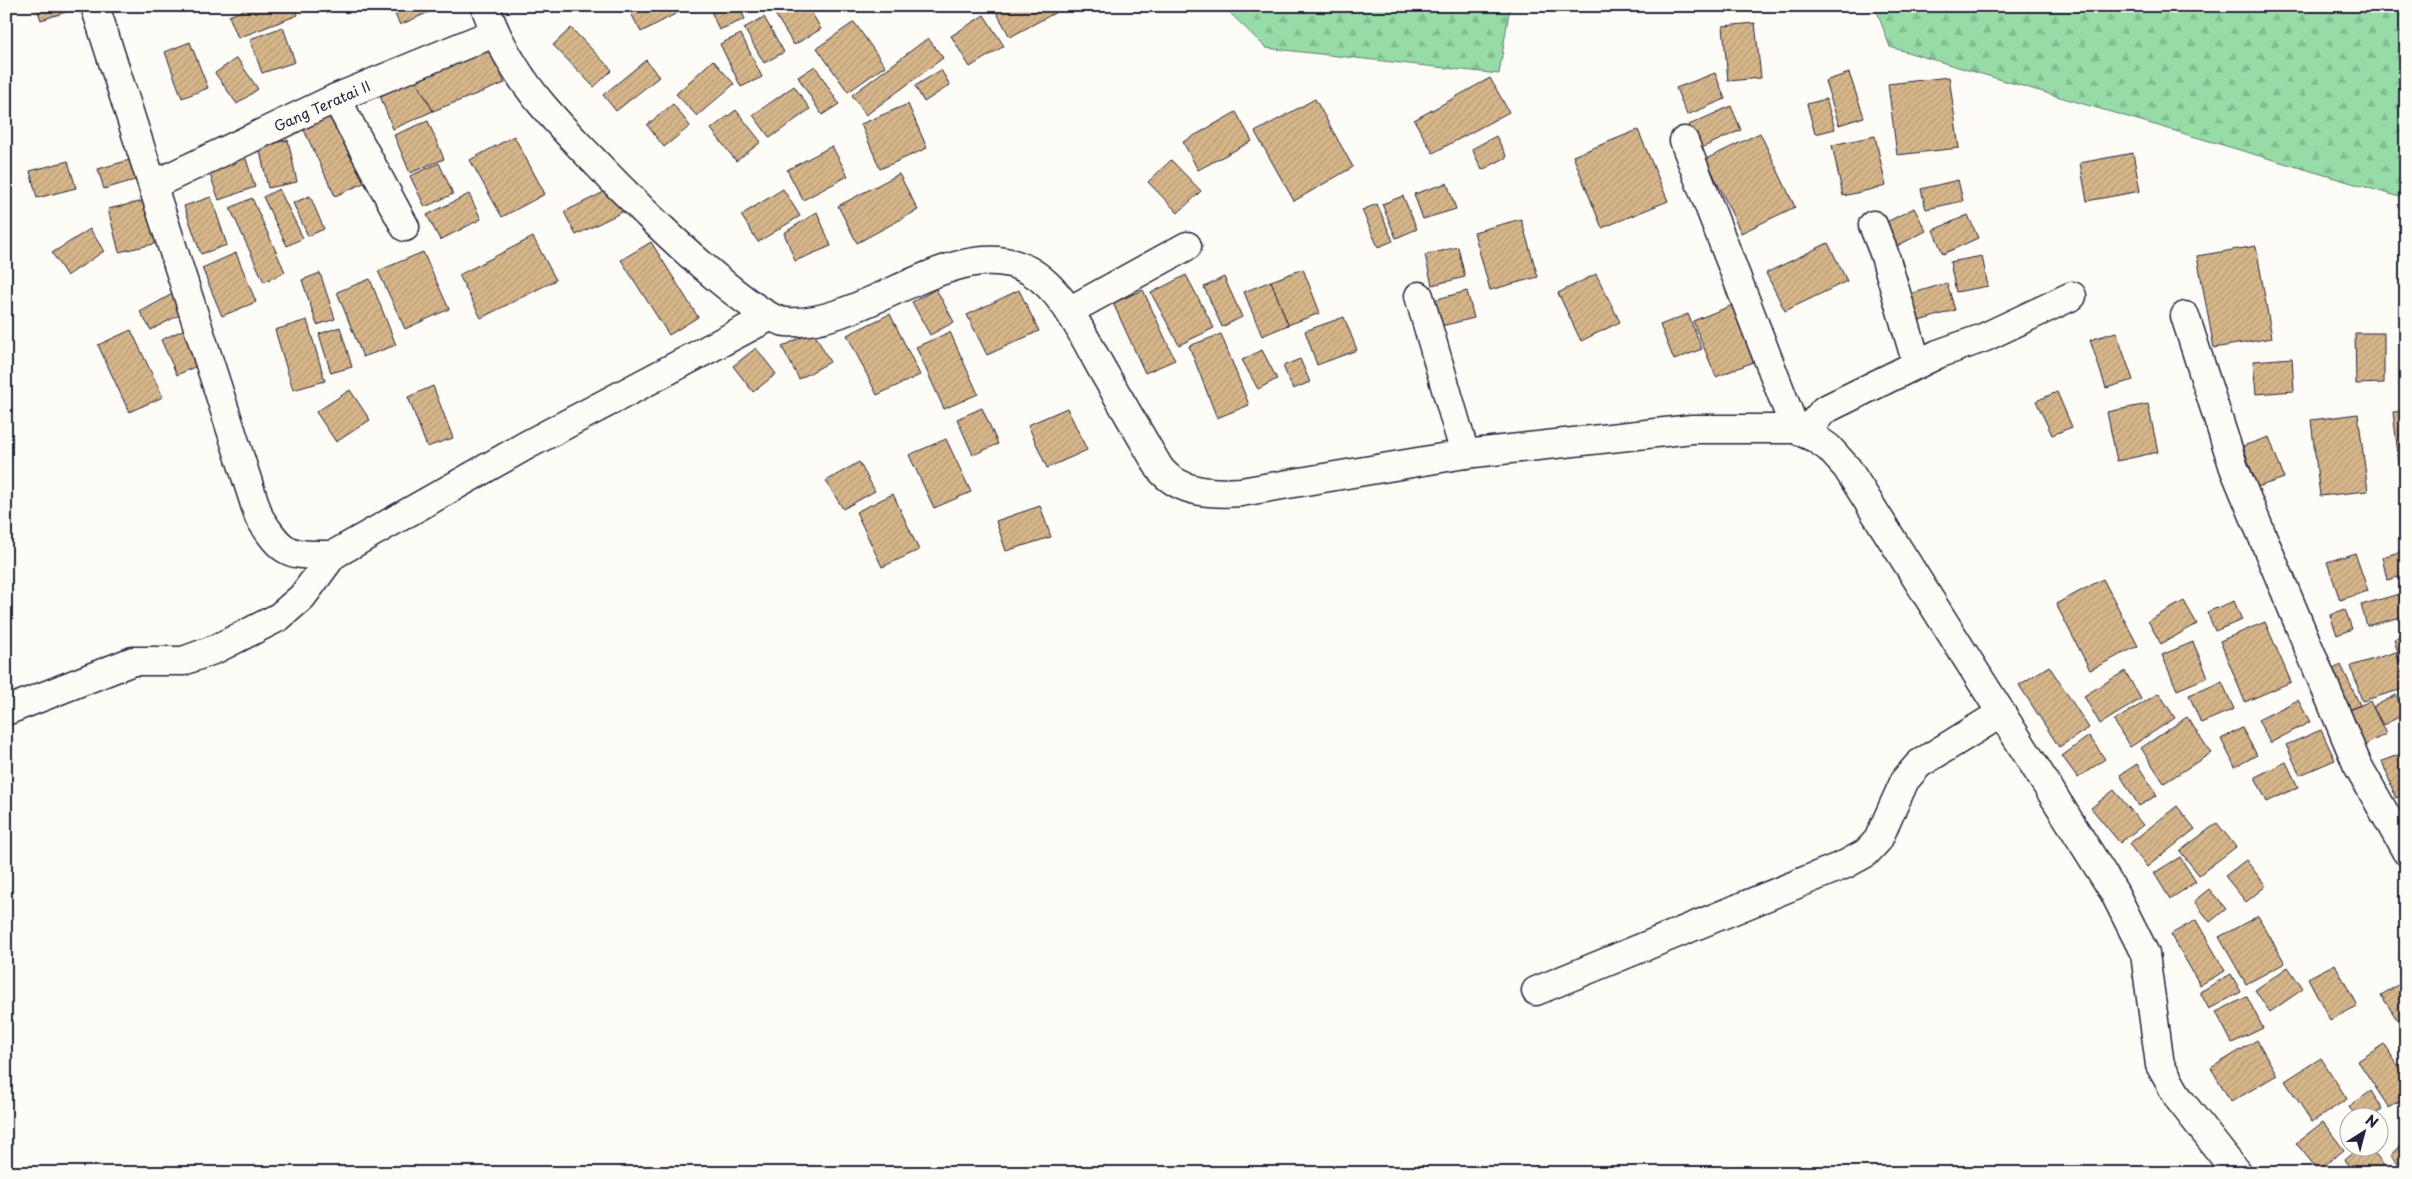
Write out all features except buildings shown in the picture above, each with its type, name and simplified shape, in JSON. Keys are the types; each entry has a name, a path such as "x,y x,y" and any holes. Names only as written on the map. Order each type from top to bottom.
{"street":[{"path":"95,6 259,517 275,543 286,550 301,555 333,555"},
{"path":"485,6 494,33 534,96 588,156 693,256 733,291 769,317 784,322 803,322 828,316 856,308 948,269 976,260 1000,260 1027,270 1044,282 1069,311 1160,469 1166,477 1186,488 1220,494 1255,491 1465,454 1692,429 1800,431 1829,448 1847,468 2000,714 2114,892 2144,954 2160,1065 2179,1099 2237,1173"},
{"name":"Gang Teratai II","path":"153,186 336,98 494,33"},
{"path":"336,98 405,227"},
{"path":"1684,141 1800,431"},
{"path":"1873,224 1917,364"},
{"path":"1069,311 1187,246"},
{"path":"1419,296 1465,454"},
{"path":"1800,431 1824,410 1938,354 1983,338 2072,296"},
{"path":"2185,316 2234,468 2357,764 2406,851"},
{"path":"6,711 132,661 183,661 216,649 279,617 302,596 333,555 527,445 769,317"},
{"path":"1536,991 1846,864 1866,853 1878,840 1905,780 1919,764 2000,714"}],"green space":[{"path":"1223,6 1510,6 1499,74 1266,48"},
{"path":"1875,6 2406,6 2406,199 1890,47"}]}
